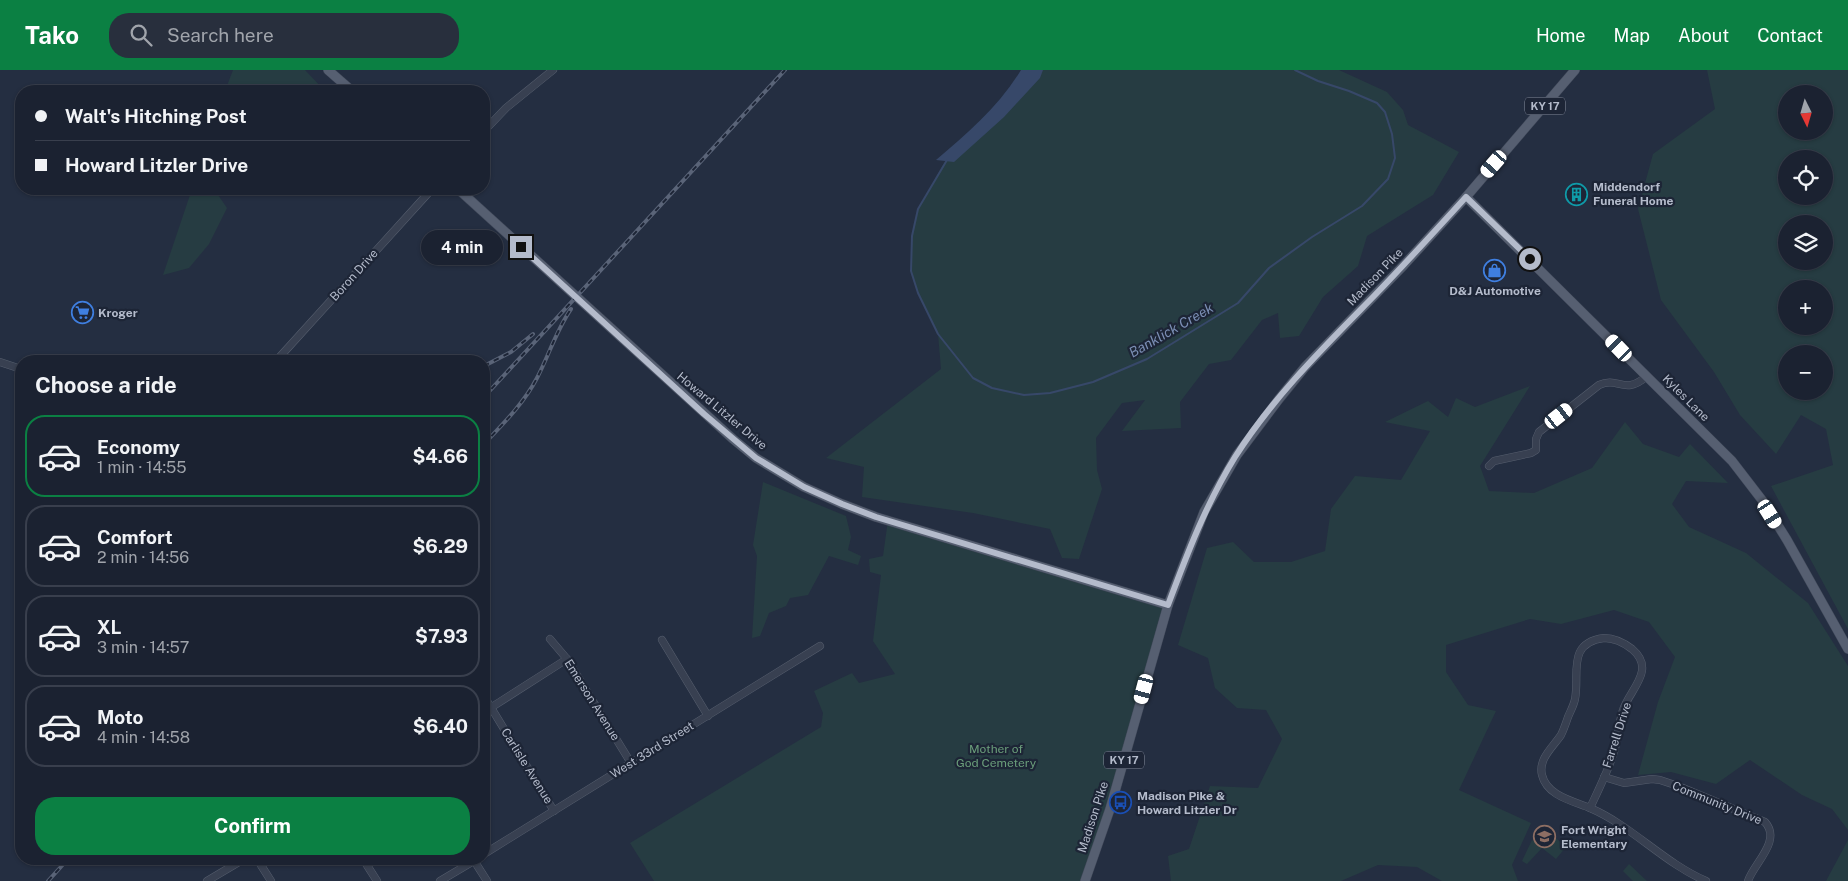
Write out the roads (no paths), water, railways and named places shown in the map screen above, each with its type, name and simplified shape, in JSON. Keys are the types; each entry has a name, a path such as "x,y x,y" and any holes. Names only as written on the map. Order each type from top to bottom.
{"main road":[{"path":"328,70 345,85"},
{"name":"Madison Pike","path":"1085,881 1110,808 1168,605 1204,512 1237,455 1305,367 1404,265 1466,197 1575,70"},
{"name":"Howard Litzler Drive","path":"465,195 704,414 756,458 784,476 842,504 876,517 1168,605"},
{"name":"Kyles Lane","path":"1466,197 1722,450 1752,488 1787,540 1848,649"}],"street":[{"path":"490,125 506,108 553,70"},
{"name":"Boron Drive","path":"281,355 427,195"},
{"path":"0,362 15,367"},
{"path":"1489,466 1494,461 1531,453 1536,450 1536,439 1539,432 1606,382 1633,386 1647,376"},
{"name":"Farrell Drive","path":"1590,808 1616,745 1619,723 1624,708 1638,685 1642,671 1639,657 1633,650 1618,641 1604,638 1588,644 1578,657 1575,700 1560,736 1543,761 1541,771 1545,784 1554,793 1606,815 1674,862 1706,881"},
{"name":"Emerson Avenue","path":"550,639 567,659 631,763"},
{"path":"662,640 708,716"},
{"name":"West 33rd Street","path":"490,850 820,646"},
{"path":"491,708 567,659"},
{"name":"Carlisle Avenue","path":"491,708 554,811"},
{"name":"Community Drive","path":"1604,776 1624,783 1652,779 1660,780 1765,822 1772,833 1770,841 1748,881"},
{"path":"207,881 234,865"},
{"path":"261,865 271,881"},
{"path":"367,865 377,881"},
{"path":"440,881 465,865"},
{"path":"478,865 487,881"}],"water":[{"path":"1021,70 1043,70 1040,78 1004,117 954,162 936,160 993,107"}],"waterway":[{"name":"Banklick Creek","path":"947,160 918,209 912,236 911,271 918,293 938,334 973,378 992,388 1024,395 1050,393 1093,382 1147,359 1238,303 1269,268 1312,237 1362,206 1388,179 1395,158 1392,134 1385,112 1377,103 1318,81 1295,70"}],"railway":[{"path":"490,390 785,70"},
{"path":"490,438 513,413 532,387 571,309"},
{"path":"490,363 511,352 533,334"},
{"path":"48,881 63,865"}],"place":[{"name":"Middendorf Funeral Home","path":"1577,194"},
{"name":"D&J Automotive","path":"1495,270"},
{"name":"Kroger","path":"82,313"},
{"name":"Madison Pike & Howard Litzler Dr","path":"1121,803"},
{"name":"Fort Wright Elementary","path":"1545,837"}],"park label":[{"name":"Mother of God Cemetery","path":"996,756"}]}
